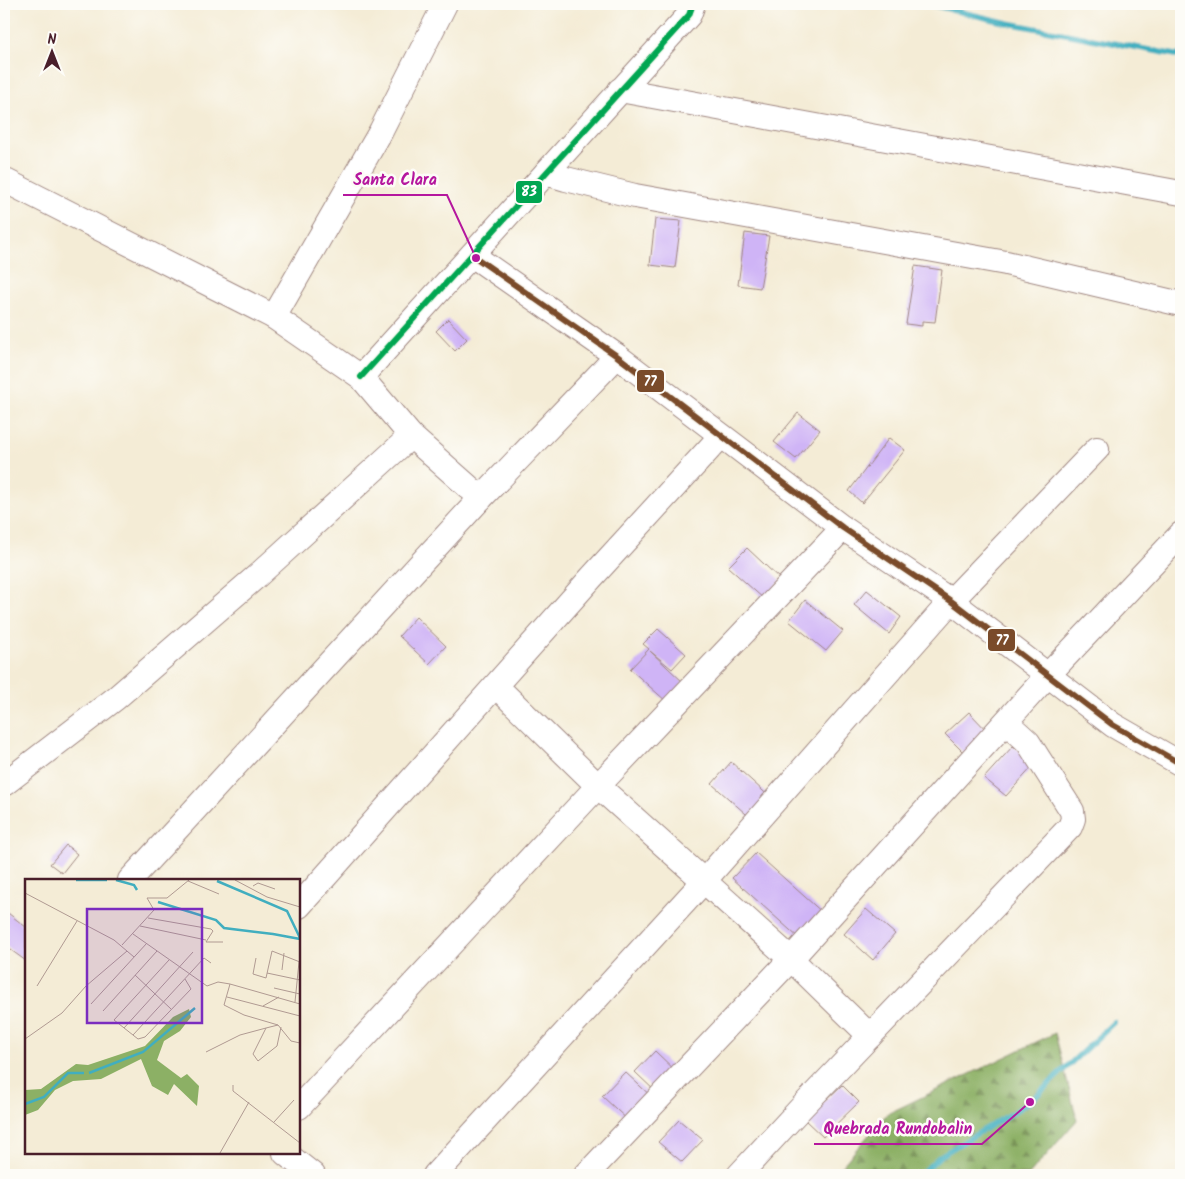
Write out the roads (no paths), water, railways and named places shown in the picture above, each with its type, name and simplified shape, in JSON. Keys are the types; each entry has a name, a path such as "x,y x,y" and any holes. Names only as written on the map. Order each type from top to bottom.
{"street":[{"path":"274,317 380,131 445,4"},
{"path":"361,377 689,15 693,4"},
{"path":"620,90 1181,193"},
{"path":"546,173 635,196 1006,263 1181,304"},
{"path":"4,180 274,317 361,377 411,436 481,498"},
{"path":"472,254 617,356 843,528 951,601 1113,725 1181,764"},
{"path":"131,879 481,498 617,356"},
{"path":"4,784 116,698 257,576 411,436"},
{"path":"300,905 591,578 721,436"},
{"path":"435,1175 704,881 951,601 1097,449"},
{"path":"300,1106 598,786 843,528"},
{"path":"586,1175 791,959 1048,675 1181,534"},
{"path":"496,686 598,786 791,959 870,1036"},
{"path":"740,1175 1070,827 1073,819 1072,811 1028,742 1006,722"},
{"path":"286,1154 313,1175"}],"waterway":[{"path":"928,4 1008,23 1181,56"},
{"path":"920,1175 940,1156 1030,1102 1114,1022"}],"place":[{"name":"Santa Clara","path":"476,258"},
{"name":"Quebrada Rundobalin","path":"1030,1102"}]}
